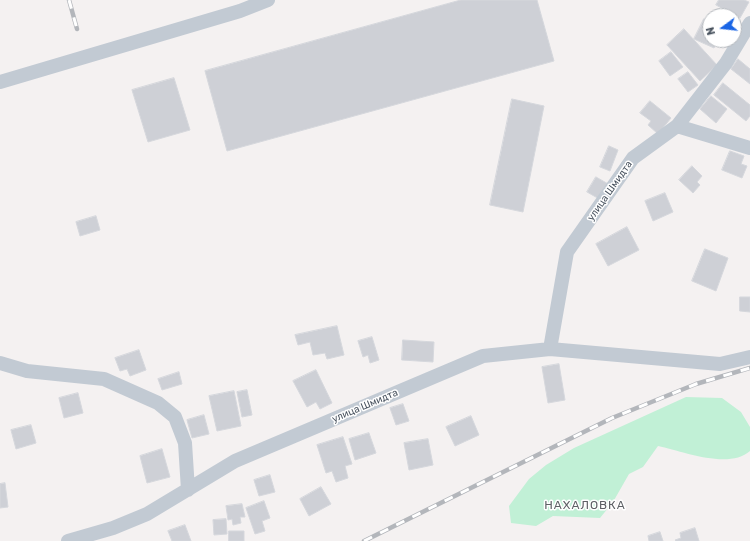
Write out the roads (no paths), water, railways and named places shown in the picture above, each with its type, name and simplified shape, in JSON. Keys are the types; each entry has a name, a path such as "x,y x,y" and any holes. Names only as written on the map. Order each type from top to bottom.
{"street":[{"path":"0,82 225,15 268,0"},
{"name":"улица Шмидта","path":"550,349 567,252 633,158 677,126 726,63 750,23"},
{"path":"677,126 750,148"},
{"name":"улица Шмидта","path":"68,541 113,528 147,514 235,461 483,356 550,349 720,364 750,357"},
{"path":"0,363 27,371 104,379 158,403 175,417 185,443 188,490"}],"railway":[{"path":"69,0 77,29"},
{"path":"364,541 612,418 696,384 750,368"}],"district":[{"name":"НАХАЛОВКА","path":"585,506"}]}
